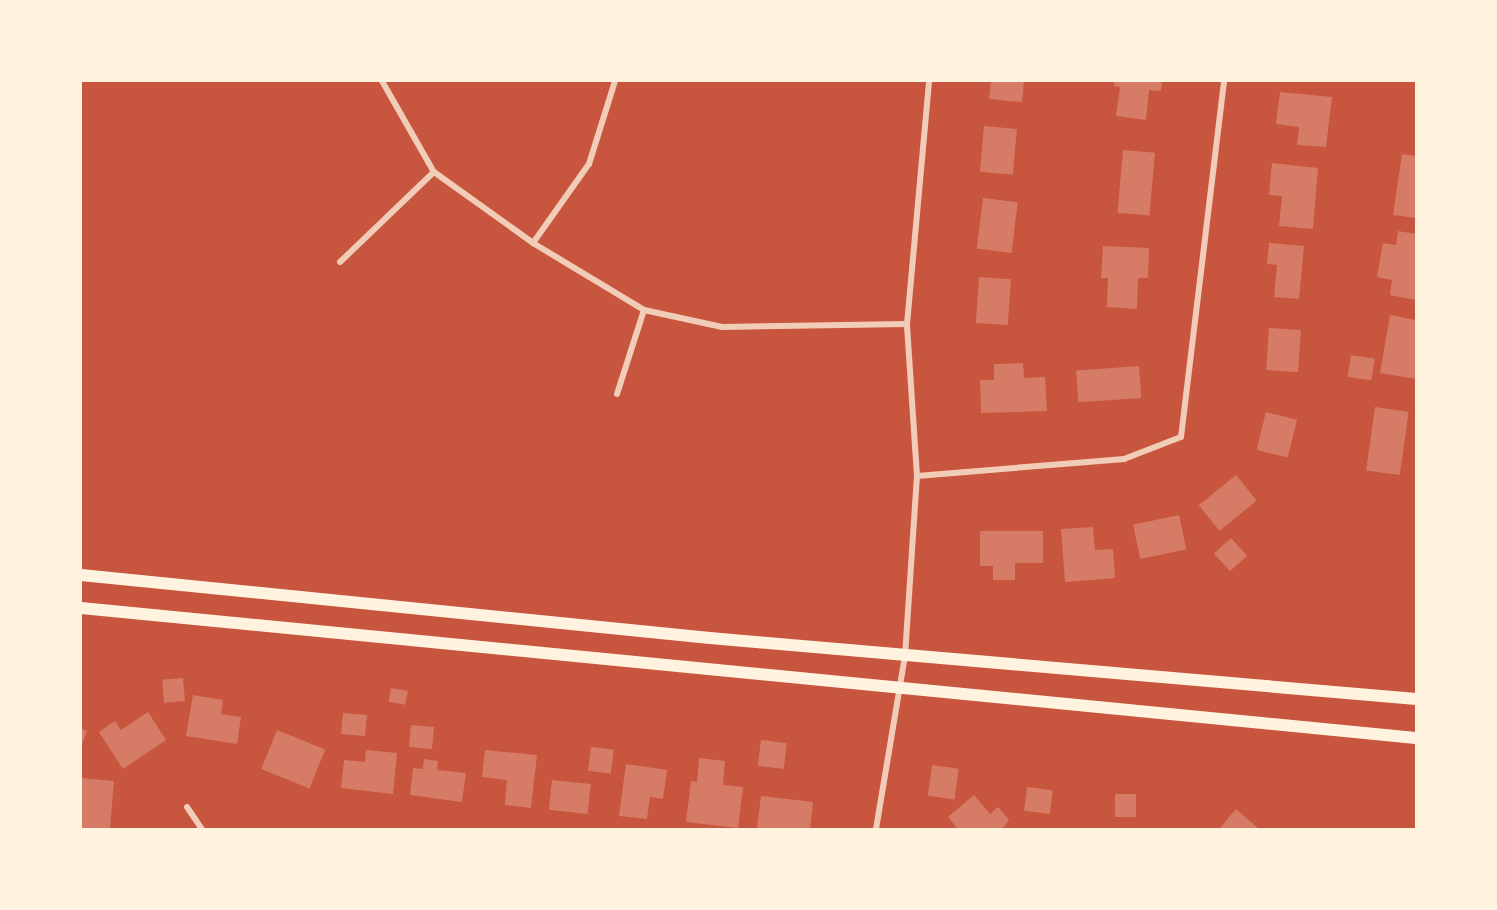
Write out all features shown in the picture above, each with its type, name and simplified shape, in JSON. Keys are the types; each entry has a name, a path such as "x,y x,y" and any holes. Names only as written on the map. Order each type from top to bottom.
{"main road":[{"path":"81,575 905,656 1416,699"},
{"path":"81,608 1416,738"}],"street":[{"path":"382,81 434,172 533,243 644,310 722,327 907,324"},
{"path":"533,243 589,164 615,81"},
{"path":"876,829 905,656 917,476 907,324 929,81"},
{"path":"917,476 1124,459 1181,436 1224,81"},
{"path":"340,262 434,172"},
{"path":"617,394 644,310"},
{"path":"187,807 202,829"}],"building":[{"path":"991,81 1024,81 1022,102 989,99"},
{"path":"1114,81 1162,81 1161,91 1149,90 1146,120 1116,116 1120,87 1114,86"},
{"path":"1280,92 1332,97 1326,147 1297,145 1299,127 1276,124"},
{"path":"984,126 1017,129 1013,175 980,172"},
{"path":"1123,150 1155,153 1149,216 1118,213"},
{"path":"1402,154 1416,156 1416,218 1393,215"},
{"path":"1272,163 1318,168 1313,229 1279,226 1282,196 1269,195"},
{"path":"983,198 1018,202 1012,253 977,249"},
{"path":"1398,231 1416,234 1416,300 1390,295 1392,280 1377,277 1383,243 1396,245"},
{"path":"1269,243 1304,246 1299,299 1274,297 1277,265 1267,264"},
{"path":"1103,246 1149,248 1148,278 1138,278 1137,309 1107,307 1108,278 1101,278"},
{"path":"979,277 1011,279 1008,325 976,323"},
{"path":"1390,315 1416,320 1416,379 1380,373"},
{"path":"1269,328 1301,330 1298,372 1266,370"},
{"path":"1351,355 1375,359 1371,380 1348,377"},
{"path":"1023,363 1024,378 1045,377 1047,411 981,413 980,380 994,380 994,364"},
{"path":"1139,366 1141,398 1078,402 1076,370"},
{"path":"1375,407 1409,412 1400,475 1366,470"},
{"path":"1266,412 1297,420 1288,458 1257,450"},
{"path":"1236,475 1257,501 1219,531 1199,505"},
{"path":"1179,515 1186,549 1140,559 1133,525"},
{"path":"1093,527 1095,550 1113,549 1115,578 1065,582 1061,529"},
{"path":"980,531 1043,531 1043,563 1015,563 1015,580 993,580 993,566 980,566"},
{"path":"1231,538 1247,556 1230,571 1214,553"},
{"path":"183,678 185,701 164,703 162,680"},
{"path":"391,688 408,691 405,705 389,702"},
{"path":"193,695 223,700 221,714 241,717 237,744 186,736"},
{"path":"148,712 166,740 123,769 99,732 115,721 121,730"},
{"path":"343,713 367,715 365,736 341,734"},
{"path":"411,725 434,727 432,749 409,747"},
{"path":"81,729 87,731 81,747"},
{"path":"277,730 325,749 309,788 261,769"},
{"path":"761,740 787,743 784,769 758,766"},
{"path":"591,747 614,750 611,774 588,771"},
{"path":"366,750 397,753 393,794 341,788 344,760 365,762"},
{"path":"485,750 537,755 531,808 505,805 507,780 482,777"},
{"path":"699,758 725,761 723,785 743,787 738,828 686,822 691,781 697,782"},
{"path":"424,759 438,761 437,770 466,773 462,802 410,795 413,768 423,769"},
{"path":"626,764 667,770 663,799 650,797 647,819 619,816"},
{"path":"932,765 959,769 954,799 928,796"},
{"path":"81,778 114,781 110,829 81,829"},
{"path":"552,780 591,784 588,814 549,810"},
{"path":"1027,787 1053,790 1050,814 1024,811"},
{"path":"1115,794 1136,794 1136,817 1115,817"},
{"path":"974,795 990,814 998,807 1009,820 1002,829 958,829 948,817"},
{"path":"761,796 813,802 810,829 757,828"},
{"path":"1236,809 1259,829 1219,829"}]}
